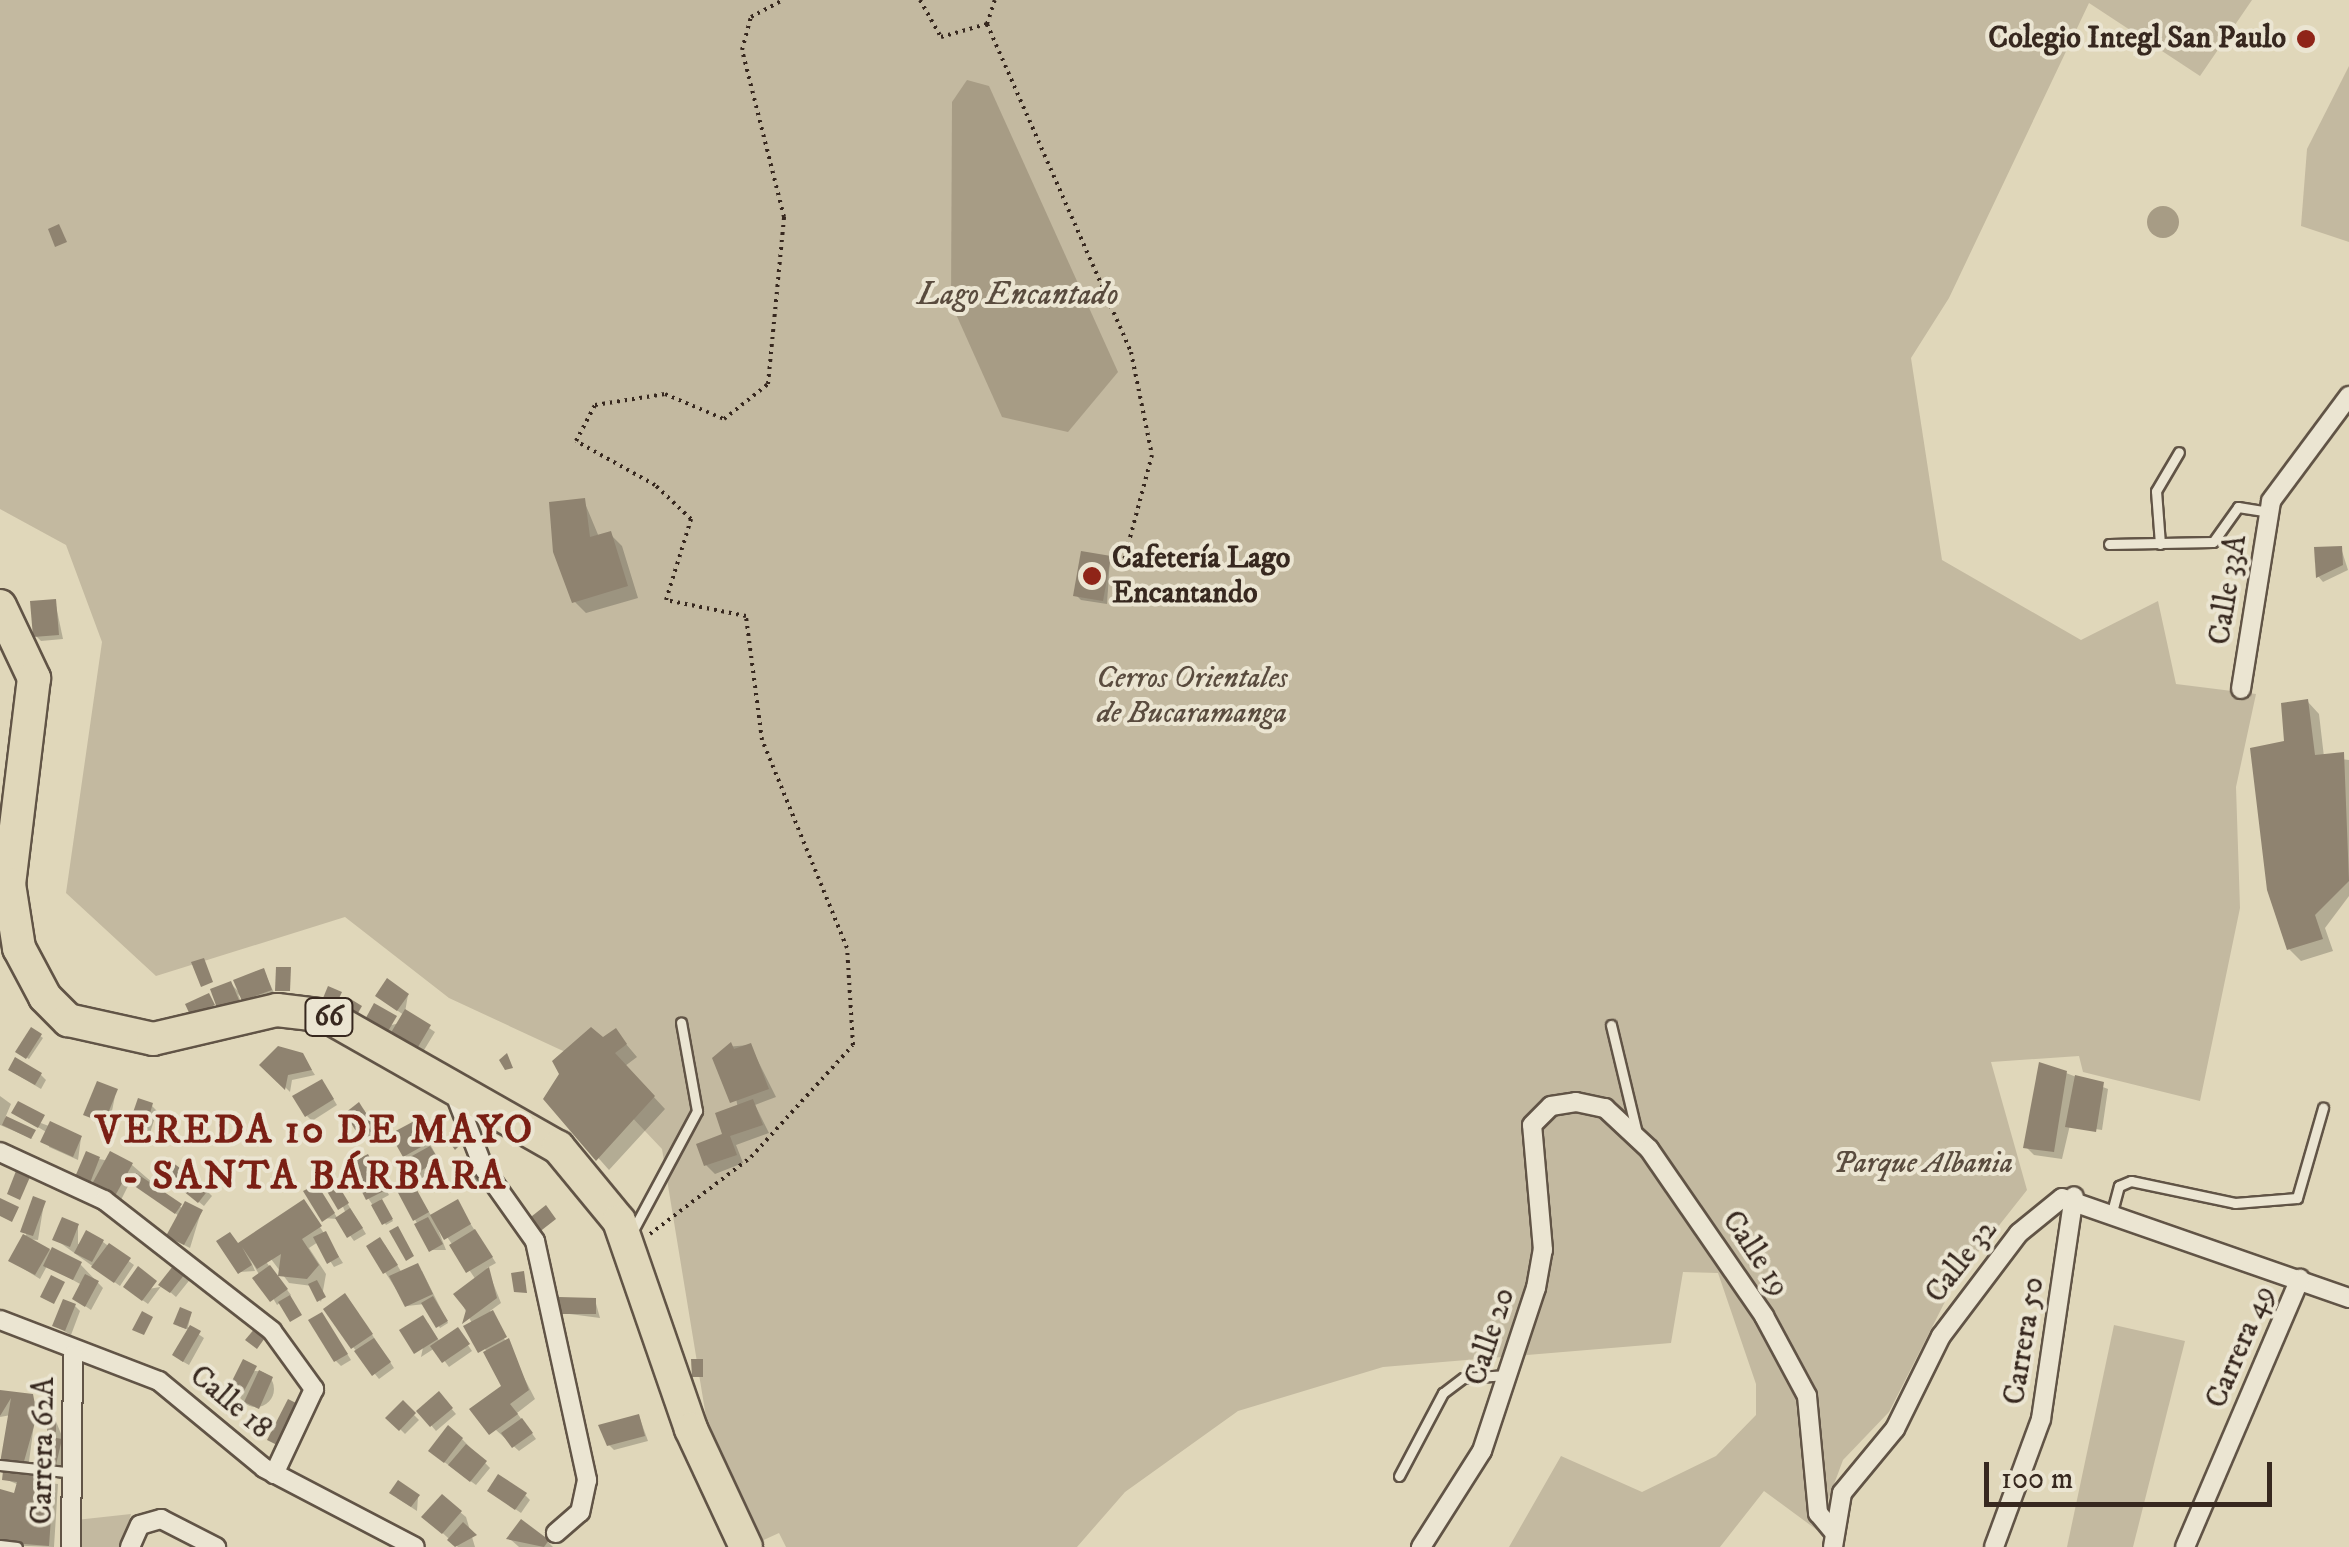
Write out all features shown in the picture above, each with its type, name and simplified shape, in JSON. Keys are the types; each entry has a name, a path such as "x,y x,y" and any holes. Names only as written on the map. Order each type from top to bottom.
{"highway":[{"name":"66","path":"0,606 34,678 8,834 14,927 29,974 56,1009 107,1033 167,1040 265,1012 309,1012 558,1146 606,1198 627,1246 690,1429 746,1547"}],"street":[{"path":"2270,506 2349,396"},
{"name":"Calle 33A","path":"2241,689 2270,506"},
{"path":"453,1089 484,1169 536,1241 586,1480 580,1512 556,1533"},
{"name":"Calle 19","path":"1532,1125 1551,1106 1576,1102 1604,1108 1637,1136 1788,1356 1807,1396 1818,1513 1834,1539"},
{"name":"Calle 20","path":"1422,1547 1466,1487 1507,1375 1543,1250 1532,1125"},
{"path":"0,1152 104,1200 272,1332 314,1390 274,1474"},
{"path":"2074,1196 2349,1298"},
{"name":"Calle 32","path":"1834,1539 1842,1493 1895,1429 1958,1310 2036,1215 2074,1196"},
{"name":"Carrera 50","path":"1994,1547 2041,1420 2074,1196"},
{"name":"Carrera 49","path":"2185,1547 2300,1280"},
{"name":"Calle 18","path":"0,1320 73,1355 159,1381 274,1474 416,1547"},
{"name":"Carrera 62A","path":"70,1547 66,1472 73,1355"},
{"path":"130,1547 140,1525 161,1518 216,1547"}],"lane":[{"path":"2160,544 2156,492 2179,452"},
{"path":"2109,544 2213,542 2238,507 2270,506"},
{"path":"627,1246 660,1193 697,1112 681,1022"},
{"path":"1611,1025 1637,1136"},
{"path":"2113,1208 2119,1186 2131,1182 2235,1203 2297,1198 2323,1108"},
{"path":"1399,1476 1443,1392 1463,1378 1507,1375"},
{"path":"0,1466 66,1472"},
{"path":"0,1546 17,1547"}],"path":[{"path":"627,1246 751,1157 853,1044 847,948 762,740 746,616 666,600 691,519 655,485 576,440 596,405 665,394 724,419 768,384 784,218 743,40 751,17 783,0"},
{"path":"920,0 941,36 988,24"},
{"path":"995,0 988,24 1131,352 1152,455 1123,564"}],"green space":[{"name":"Cerros Orientales de Bucaramanga","path":"0,0 2252,0 2200,76 2089,3 1949,298 1911,358 1942,560 2081,640 2158,601 2176,684 2256,694 2236,787 2240,908 2200,1101 2083,1072 2079,1056 1991,1062 2027,1190 1956,1280 1889,1412 1843,1460 1817,1530 1764,1491 1720,1547 1509,1547 1561,1456 1642,1492 1716,1456 1756,1415 1756,1384 1718,1273 1683,1272 1671,1343 1383,1367 1238,1411 1125,1492 1077,1547 786,1547 779,1533 759,1542 708,1429 662,1149 574,1056 449,998 345,917 156,976 66,893 102,642 66,545 0,509"},
{"path":"2349,66 2349,242 2301,226 2307,149"},
{"path":"2114,1325 2185,1341 2133,1547 2067,1547"},
{"path":"131,1514 123,1547 80,1547 76,1520"}],"water":[{"name":"Lago Encantado","path":"967,80 989,86 1118,372 1068,432 1002,417 951,303 952,102"},
{"path":"2163,206 2174,211 2179,222 2174,233 2163,238 2152,233 2147,222 2152,211"}],"building":[{"path":"59,224 67,242 55,247 48,229"},
{"path":"585,498 590,537 611,531 628,586 572,603 553,552 549,502"},
{"path":"2342,546 2343,565 2316,578 2314,547"},
{"name":"Cafetería Lago Encantando","path":"1081,551 1111,556 1103,601 1073,596"},
{"path":"56,599 59,635 33,637 30,601"},
{"path":"2308,699 2315,755 2344,752 2349,881 2315,915 2323,939 2287,950 2267,890 2250,748 2284,741 2281,703"},
{"path":"204,958 213,982 201,987 191,962"},
{"path":"276,967 291,967 290,991 275,991"},
{"path":"264,968 272,990 242,1001 233,980"},
{"path":"387,978 409,994 397,1011 375,996"},
{"path":"231,981 239,1000 217,1008 210,989"},
{"path":"328,986 342,992 334,1009 321,1003"},
{"path":"209,993 215,1005 191,1017 185,1004"},
{"path":"349,998 362,1006 354,1020 341,1013"},
{"path":"374,1003 397,1016 384,1038 362,1025"},
{"path":"405,1009 431,1025 412,1057 386,1041"},
{"path":"31,1027 42,1034 26,1059 15,1052"},
{"path":"591,1027 603,1037 616,1028 627,1044 615,1053 655,1096 596,1161 543,1099 559,1074 552,1061"},
{"path":"731,1042 734,1049 751,1043 769,1089 730,1103 712,1058"},
{"path":"278,1046 303,1053 312,1070 288,1075 285,1090 259,1065"},
{"path":"507,1053 513,1068 505,1070 499,1060"},
{"path":"15,1057 42,1073 35,1085 8,1070"},
{"path":"2039,1062 2067,1071 2054,1152 2023,1148"},
{"path":"2075,1075 2104,1082 2096,1132 2065,1127"},
{"path":"322,1079 334,1099 305,1117 292,1096"},
{"path":"97,1081 118,1089 104,1123 83,1115"},
{"path":"138,1098 153,1103 145,1130 129,1124"},
{"path":"753,1099 763,1125 730,1136 737,1155 704,1166 696,1144 722,1134 715,1113"},
{"path":"18,1101 45,1115 38,1128 11,1113"},
{"path":"359,1102 376,1129 360,1138 345,1113"},
{"path":"6,1116 36,1130 31,1139 2,1125"},
{"path":"418,1119 430,1142 403,1157 390,1134"},
{"path":"50,1121 82,1136 73,1157 40,1142"},
{"path":"459,1130 468,1137 455,1150 447,1139"},
{"path":"430,1146 439,1160 410,1177 401,1162"},
{"path":"86,1151 100,1157 90,1183 75,1177"},
{"path":"110,1151 133,1163 115,1196 92,1184"},
{"path":"368,1154 386,1190 366,1200 348,1164"},
{"path":"169,1160 209,1189 198,1203 161,1173"},
{"path":"472,1160 484,1181 476,1184 466,1165"},
{"path":"329,1170 349,1203 338,1210 318,1176"},
{"path":"16,1171 30,1177 20,1200 7,1194"},
{"path":"136,1173 182,1204 175,1214 130,1183"},
{"path":"412,1181 429,1212 413,1221 396,1189"},
{"path":"317,1184 335,1213 322,1222 303,1191"},
{"path":"33,1196 46,1201 33,1236 20,1232"},
{"path":"0,1198 19,1207 12,1222 0,1216"},
{"path":"304,1199 322,1226 302,1239 319,1265 307,1279 278,1276 281,1254 257,1269 242,1247 252,1265 238,1274 216,1241 230,1232 238,1243"},
{"path":"382,1199 393,1219 382,1225 371,1205"},
{"path":"458,1199 471,1224 444,1240 430,1215"},
{"path":"185,1201 203,1210 184,1245 166,1236"},
{"path":"546,1205 556,1219 538,1233 527,1220"},
{"path":"350,1208 363,1228 347,1238 335,1218"},
{"path":"62,1217 79,1224 70,1247 52,1240"},
{"path":"428,1217 443,1244 429,1252 414,1224"},
{"path":"398,1226 414,1256 406,1261 389,1231"},
{"path":"475,1229 493,1257 466,1273 449,1245"},
{"path":"86,1230 104,1240 92,1262 74,1253"},
{"path":"326,1231 339,1257 327,1264 313,1237"},
{"path":"23,1234 50,1249 35,1275 8,1261"},
{"path":"380,1237 398,1265 383,1274 366,1246"},
{"path":"109,1243 131,1258 114,1283 91,1267"},
{"path":"52,1247 82,1262 73,1280 43,1266"},
{"path":"177,1261 188,1270 170,1293 158,1285"},
{"path":"418,1263 433,1294 405,1307 389,1276"},
{"path":"270,1265 288,1289 270,1302 252,1278"},
{"path":"138,1266 157,1281 142,1301 123,1287"},
{"path":"489,1267 497,1298 462,1324 466,1310 453,1294"},
{"path":"524,1271 527,1293 514,1292 511,1273"},
{"path":"85,1274 99,1281 85,1307 72,1299"},
{"path":"51,1275 65,1282 54,1304 40,1297"},
{"path":"317,1280 326,1297 317,1302 308,1284"},
{"path":"345,1293 373,1334 351,1349 323,1309"},
{"path":"290,1295 302,1315 290,1322 278,1302"},
{"path":"433,1296 448,1321 436,1328 421,1303"},
{"path":"559,1297 596,1298 596,1314 559,1314"},
{"path":"63,1299 76,1304 65,1331 52,1326"},
{"path":"180,1307 192,1312 186,1329 173,1324"},
{"path":"493,1310 507,1337 478,1353 463,1326"},
{"path":"142,1311 153,1317 144,1335 132,1330"},
{"path":"322,1312 348,1354 334,1362 308,1320"},
{"path":"423,1315 438,1339 414,1354 399,1330"},
{"path":"190,1325 201,1331 183,1362 172,1355"},
{"path":"256,1327 267,1335 257,1349 245,1340"},
{"path":"458,1327 470,1344 442,1363 430,1346"},
{"path":"374,1338 391,1362 372,1376 354,1351"},
{"path":"509,1338 529,1390 510,1404 518,1414 489,1435 469,1409 501,1386 483,1352"},
{"path":"243,1359 257,1366 242,1395 228,1389"},
{"path":"691,1359 703,1359 703,1377 692,1377"},
{"path":"259,1370 273,1377 259,1409 244,1402"},
{"path":"0,1390 33,1394 37,1415 23,1465 0,1463 11,1398 0,1416"},
{"path":"439,1391 453,1408 430,1427 416,1411"},
{"path":"288,1399 306,1408 285,1449 267,1440"},
{"path":"403,1400 416,1413 399,1431 385,1418"},
{"path":"639,1414 645,1436 607,1446 598,1425"},
{"path":"48,1416 56,1416 56,1432 47,1432"},
{"path":"522,1418 533,1433 512,1448 501,1433"},
{"path":"448,1425 463,1438 444,1463 428,1451"},
{"path":"46,1436 62,1439 55,1469 41,1467"},
{"path":"466,1444 487,1461 470,1482 448,1465"},
{"path":"3,1471 54,1476 49,1546 0,1542 0,1489 14,1493 17,1482 2,1480"},
{"path":"498,1474 527,1493 515,1510 487,1491"},
{"path":"398,1480 420,1495 411,1507 389,1493"},
{"path":"442,1494 462,1511 442,1534 421,1517"},
{"path":"521,1519 549,1540 544,1547 506,1539"},
{"path":"463,1522 477,1535 455,1547 447,1540"}],"place":[{"name":"Colegio Integl San Paulo","path":"2306,39"},
{"name":"Cafetería Lago Encantando","path":"1092,576"}],"district":[{"name":"VEREDA 10 DE MAYO - SANTA BÁRBARA","path":"315,1154"}],"park label":[{"name":"Parque Albania","path":"1923,1164"}]}
